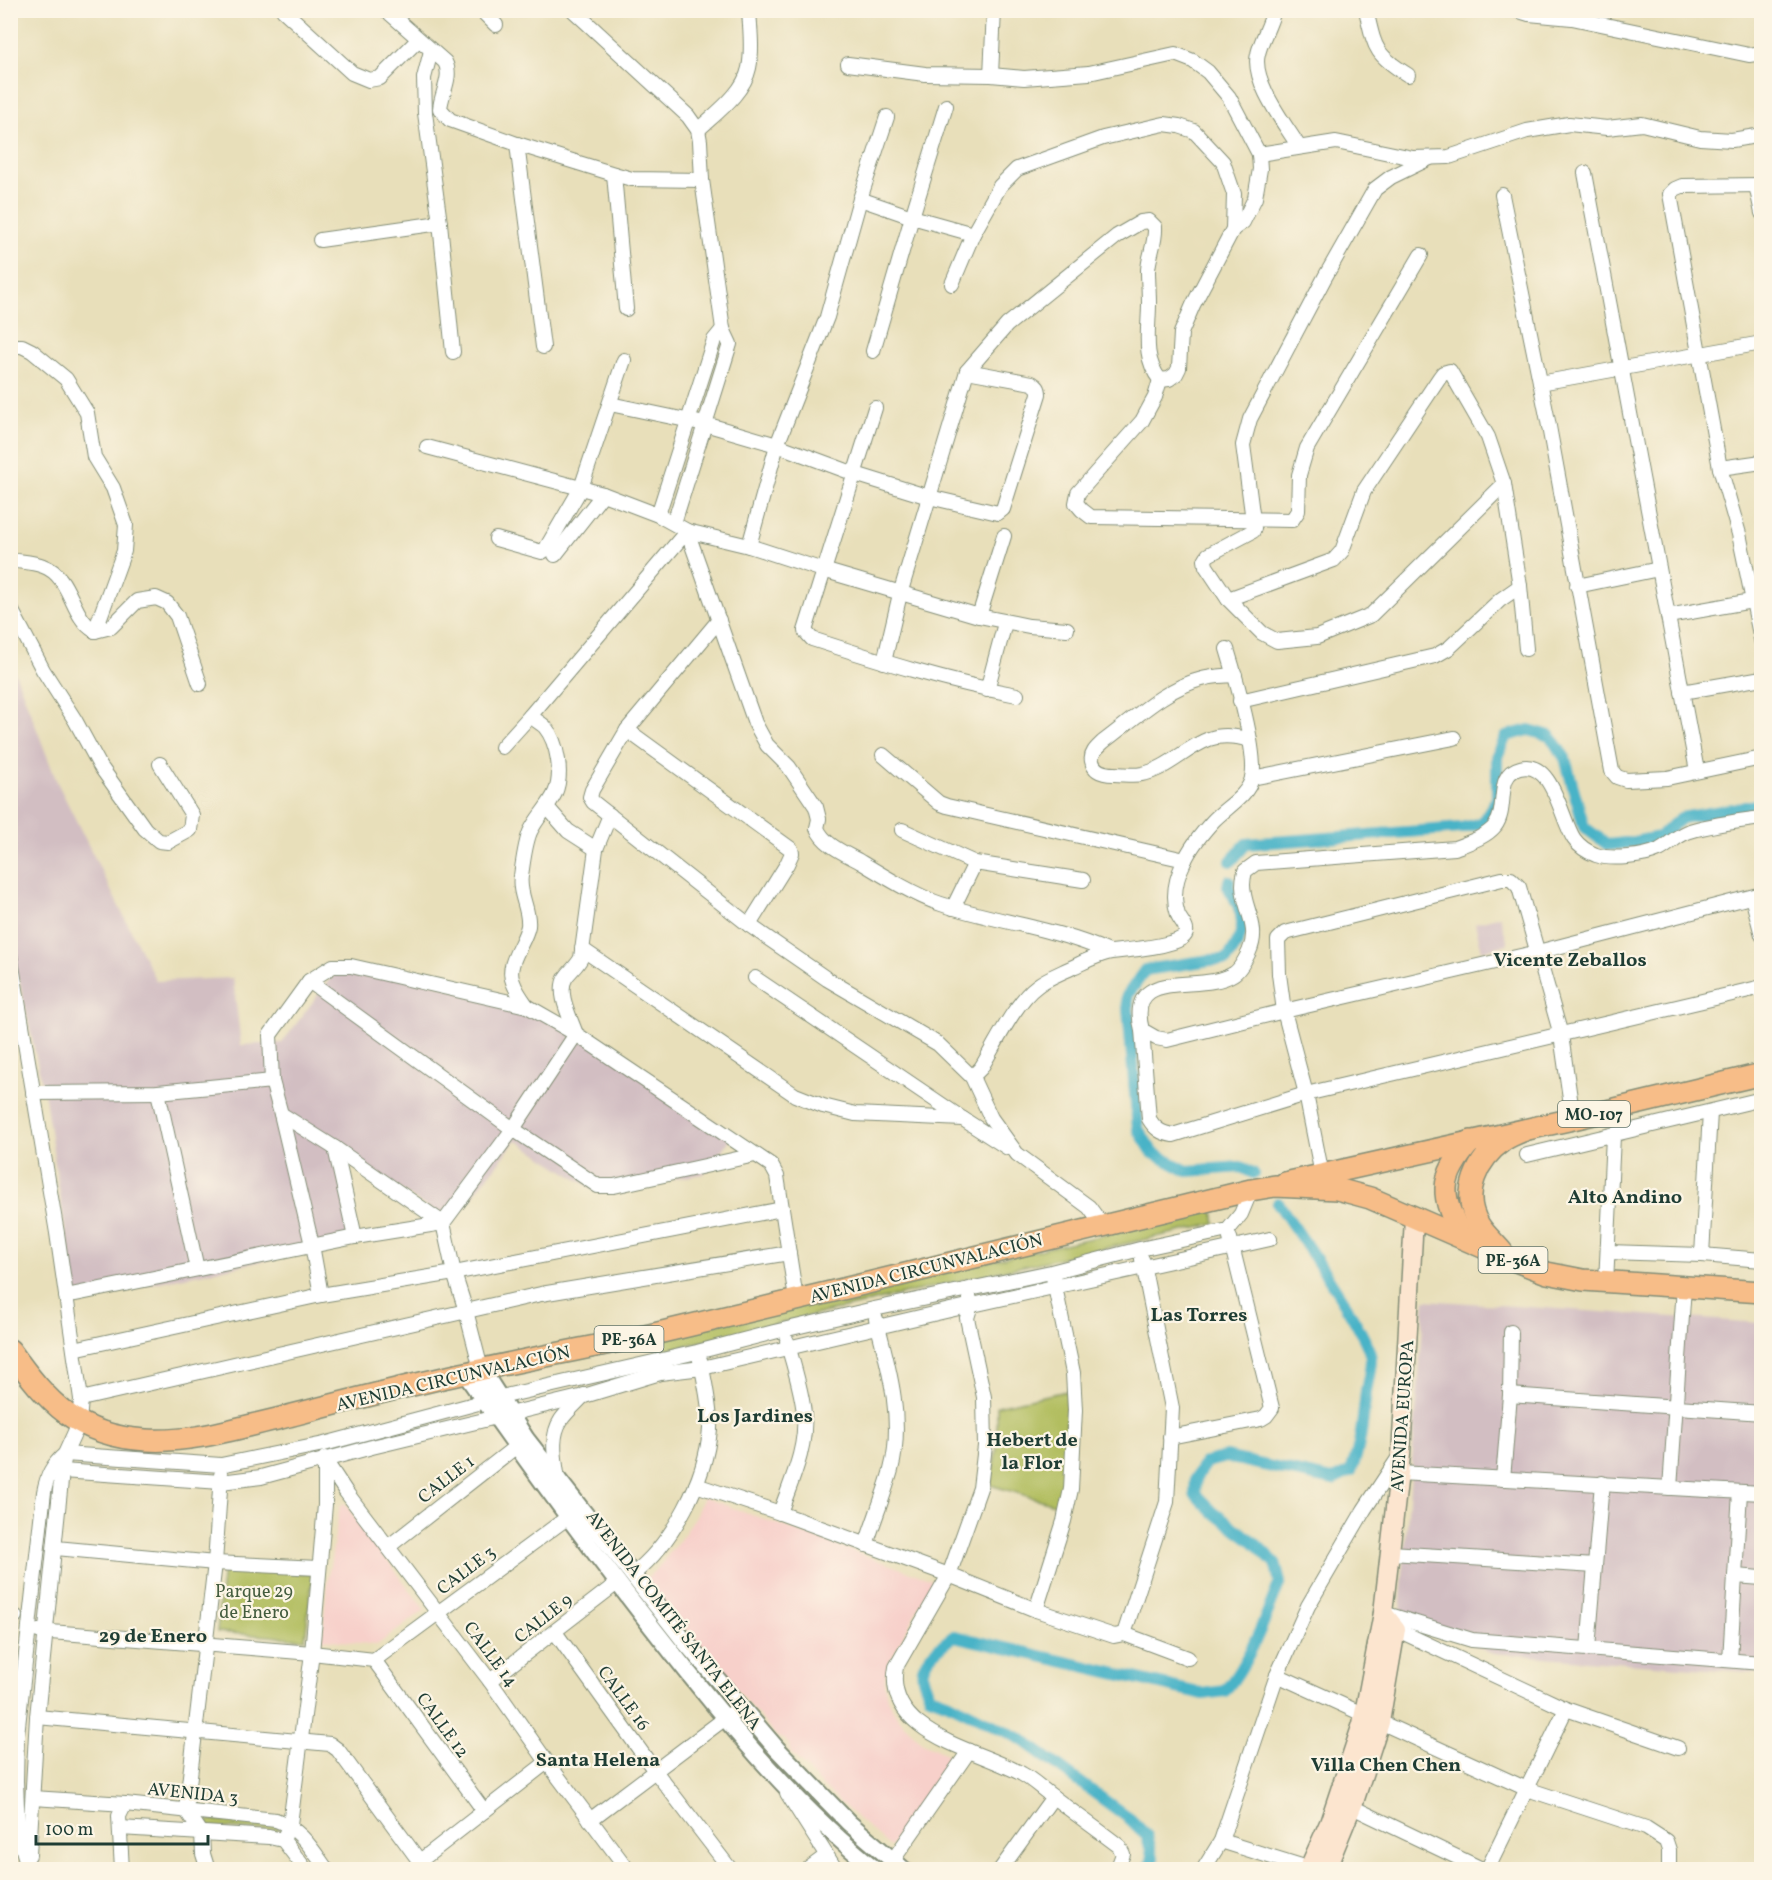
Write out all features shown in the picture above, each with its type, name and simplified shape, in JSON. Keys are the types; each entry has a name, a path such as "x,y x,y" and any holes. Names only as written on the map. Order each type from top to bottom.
{"main road":[{"name":"MO-107","path":"1471,1141 1761,1074"},
{"path":"1508,1258 1479,1225 1472,1206 1471,1185 1486,1156 1504,1139 1525,1130"},
{"name":"AVENIDA CIRCUNVALACIÓN","path":"10,1350 59,1410 79,1423 112,1435 145,1440 175,1440 221,1432 473,1371 655,1333 1251,1190 1471,1141"},
{"path":"1463,1238 1449,1214 1445,1196 1448,1177 1456,1159 1471,1141"},
{"name":"AVENIDA CIRCUNVALACIÓN","path":"1275,1186 1337,1189 1370,1198 1547,1273 1606,1283 1761,1292"},
{"name":"AVENIDA EUROPA","path":"1314,1869 1352,1807 1372,1718 1387,1622 1391,1552 1401,1455 1414,1218"},
{"name":"AVENIDA EUROPA","path":"1314,1869 1329,1822 1372,1718"}],"street":[{"path":"283,10 352,74 369,80 380,78 418,40"},
{"path":"386,10 445,62 448,76 440,109 450,120 517,144 632,179 702,180"},
{"path":"481,10 496,26"},
{"path":"573,10 688,116 698,130 702,180 723,329 730,344 674,523"},
{"path":"698,130 740,89 749,70 751,51 749,10"},
{"path":"991,75 994,10"},
{"path":"1274,10 1270,27 1258,54 1257,70 1265,90 1299,147"},
{"path":"1366,10 1373,43 1385,61 1408,75"},
{"path":"1516,10 1529,14 1572,18 1749,55 1761,53"},
{"path":"431,51 424,78 425,113 440,223 453,352"},
{"path":"848,63 925,74 1024,78 1089,73 1175,54 1193,61 1208,72 1229,97 1259,154 1260,169 1255,198 1242,222 1233,230 1181,333 1179,368 1176,374 1169,379 1160,380"},
{"path":"873,351 946,106"},
{"path":"749,546 777,445 827,317 860,199 887,117"},
{"path":"952,284 973,234 1000,186 1017,169 1103,138 1164,124 1194,131 1223,162 1234,194 1233,230"},
{"path":"1259,154 1336,142 1413,158 1449,157 1527,131 1569,124 1607,128 1642,124 1700,138 1732,140 1761,135"},
{"path":"517,144 543,347"},
{"path":"1430,158 1391,177 1375,189 1325,277 1250,419 1243,445 1253,531 1218,549 1205,560 1206,566 1228,599 1262,633 1278,640 1317,637 1365,619 1504,484"},
{"path":"1585,173 1697,771"},
{"path":"614,174 626,309"},
{"path":"1761,213 1759,185 1682,186 1670,194 1720,468 1739,534 1761,644"},
{"path":"1502,195 1540,383 1611,771 1614,775 1626,780 1667,778 1761,758"},
{"path":"860,199 912,217 973,234"},
{"path":"884,662 900,594 967,371 1007,325 1117,236 1141,222 1149,221 1155,227 1156,235 1148,268 1149,306 1146,339 1153,371 1160,380"},
{"path":"320,240 440,223"},
{"path":"1160,380 1155,397 1142,421 1078,493 1076,503 1082,510 1091,516 1287,521 1295,518 1298,515 1299,475 1307,448 1421,255"},
{"path":"658,515 714,340 723,329"},
{"path":"1540,383 1761,343"},
{"path":"10,346 22,346 32,351 66,379 87,413 94,458 113,488 126,525 124,551 95,631"},
{"path":"496,539 543,552 581,488 624,360"},
{"path":"610,404 705,424 777,445 855,474 929,497 995,514 1001,512 1039,394 1037,385 1032,383 967,371"},
{"path":"1228,599 1334,560 1342,551 1364,491 1440,377 1447,371 1452,374 1488,437 1504,484 1520,586 1526,649"},
{"path":"875,408 805,631 812,639 884,662 987,690 1017,695"},
{"path":"427,447 603,494 658,515 687,531 749,546 900,594 1005,622 1067,629"},
{"path":"1720,468 1761,462"},
{"path":"555,555 603,494"},
{"path":"687,531 754,723 767,745 789,767 816,807 819,819 817,828 822,837 842,852 938,903 1083,940 1109,952"},
{"path":"502,747 687,531"},
{"path":"979,616 1004,536"},
{"path":"10,560 44,566 58,575 86,626 95,631 111,627 137,602 156,598 167,603 177,616 200,684"},
{"path":"1577,586 1659,569"},
{"path":"1240,701 1435,656 1449,648 1500,600 1520,586"},
{"path":"1668,616 1752,601"},
{"path":"10,607 43,670 75,720 100,766 145,829 159,841 168,842 190,830 192,815 160,764"},
{"path":"719,620 627,730 591,793 593,802 749,925 827,979 938,1044 972,1077 991,1118 1017,1154"},
{"path":"987,690 1005,622"},
{"path":"972,1077 981,1068 1025,995 1038,984 1109,952 1127,951 1172,942 1183,938 1186,934 1174,898 1177,879 1185,860 1213,821 1244,792 1252,778 1250,740 1227,649"},
{"path":"1235,675 1202,679 1182,686 1161,698 1095,749 1092,762 1095,768 1105,774 1142,774 1163,766 1193,746 1211,738 1231,735 1250,740"},
{"path":"1682,692 1761,678"},
{"path":"527,1006 511,980 512,968 527,929 529,915 522,896 520,880 529,835 536,818 547,807 556,791 559,776 553,742 544,727 530,716"},
{"path":"627,730 791,849 788,864 749,925"},
{"path":"1252,778 1454,738"},
{"path":"883,755 939,803 947,806 1185,860"},
{"path":"1761,818 1687,832 1658,851 1635,857 1598,856 1585,850 1574,839 1550,783 1537,770 1523,767 1509,772 1504,781 1503,807 1495,826 1479,838 1455,848 1256,863 1245,871 1242,886 1254,934 1249,952 1234,974 1203,984 1168,985 1155,989 1141,1000 1138,1014 1142,1030 1149,1119 1154,1127 1173,1135 1306,1094 1761,987"},
{"path":"547,807 568,831 596,849"},
{"path":"576,1034 562,989 565,978 581,958 596,849 610,815"},
{"path":"902,830 975,862 1083,880"},
{"path":"953,908 975,862"},
{"path":"1323,1175 1306,1094 1284,1011 1277,945 1281,937 1285,933 1502,879 1512,879 1519,887 1561,1035 1573,1119"},
{"path":"1142,1030 1156,1038 1167,1040 1538,952 1757,896 1761,935"},
{"path":"582,949 795,1095 855,1114 963,1119"},
{"path":"10,954 81,1400 79,1423 65,1454 62,1471 56,1548 37,1717 28,1868"},
{"path":"321,1295 312,1245 272,1081 270,1035 309,981 333,966 341,965 527,1006 576,1034 771,1165 777,1176 796,1299"},
{"path":"754,978 1017,1154 1089,1207 1103,1226"},
{"path":"309,981 513,1129 602,1187 755,1155"},
{"path":"66,1296 312,1245 443,1223 513,1129 576,1034"},
{"path":"33,1093 158,1092 272,1081"},
{"path":"158,1092 197,1269"},
{"path":"1527,1155 1761,1099"},
{"path":"1702,1255 1710,1112"},
{"path":"281,1114 335,1148 443,1223 453,1273 466,1311 473,1371"},
{"path":"1606,1283 1613,1136"},
{"path":"335,1148 355,1237"},
{"path":"28,1868 18,1832 17,1735 44,1492 47,1476 55,1462 65,1454 221,1465 324,1444 493,1400 784,1330 968,1288 1052,1272 1140,1249 1228,1230 1241,1214 1251,1190"},
{"path":"74,1349 321,1295 453,1273 782,1209"},
{"path":"1170,1437 1261,1419 1272,1408 1228,1230"},
{"path":"62,1471 221,1482 261,1477 584,1395 660,1373 702,1368 956,1308 969,1312 1055,1286 1269,1239"},
{"path":"1124,1634 1167,1502 1172,1408 1140,1249"},
{"path":"1608,1252 1702,1255 1761,1260"},
{"path":"81,1400 541,1294 789,1253"},
{"path":"1036,1610 1064,1521 1071,1490 1075,1410 1074,1373 1052,1272"},
{"path":"1670,1488 1684,1287"},
{"path":"968,1288 969,1312 984,1397 985,1446 980,1488 949,1575 896,1667 894,1681 897,1698 909,1715 935,1736 1022,1774 1119,1846 1123,1854 1117,1869"},
{"path":"952,1292 956,1308"},
{"path":"866,1545 891,1468 896,1428 894,1395 874,1309"},
{"path":"780,1514 800,1457 804,1435 804,1413 784,1330"},
{"path":"1503,1479 1510,1395 1511,1332"},
{"path":"633,1574 656,1551 674,1527 696,1485 706,1455 710,1426 702,1368 697,1352"},
{"name":"AVENIDA COMITÉ SANTA ELENA","path":"473,1371 521,1443 574,1512 618,1583 724,1719 780,1782 822,1823 876,1869"},
{"path":"558,1481 554,1448 560,1421 605,1374"},
{"path":"1510,1395 1761,1413"},
{"path":"521,1443 558,1481 574,1512 633,1574 686,1643 777,1749 849,1823 899,1865 969,1751"},
{"name":"CALLE 1","path":"388,1547 521,1443"},
{"path":"306,1869 283,1840 290,1824 312,1653 325,1505 324,1444"},
{"path":"1203,1869 1221,1841 1277,1675 1308,1606 1364,1510 1401,1455"},
{"name":"CALLE 14","path":"325,1460 628,1869"},
{"path":"208,1869 203,1854 202,1834 186,1810 214,1563 221,1465"},
{"path":"1399,1473 1761,1493"},
{"path":"1588,1650 1602,1483"},
{"path":"696,1485 949,1575 1036,1610 1114,1636 1124,1634 1188,1658"},
{"path":"1730,1660 1740,1492"},
{"name":"CALLE 3","path":"374,1660 574,1512"},
{"path":"56,1548 214,1563 318,1568"},
{"path":"1391,1552 1595,1566"},
{"path":"1735,1576 1761,1578"},
{"name":"CALLE 9","path":"490,1681 618,1583"},
{"path":"1387,1622 1472,1640 1761,1663"},
{"path":"1387,1622 1566,1709 1678,1748"},
{"path":"30,1630 374,1660"},
{"name":"CALLE 16","path":"555,1632 655,1771 731,1869"},
{"name":"CALLE 12","path":"374,1660 484,1811"},
{"path":"1277,1675 1527,1789 1646,1828 1666,1841 1669,1850 1669,1869"},
{"path":"590,1820 740,1707"},
{"path":"1352,1807 1486,1869 1566,1709"},
{"path":"37,1717 330,1744 338,1750 423,1865 484,1811 547,1762"},
{"path":"762,1763 777,1749"},
{"path":"780,1782 836,1869"},
{"path":"1000,1869 1053,1797"},
{"name":"AVENIDA 3","path":"33,1798 186,1810 276,1820 290,1824"},
{"path":"122,1869 119,1816 125,1804"},
{"path":"290,1824 304,1838 327,1869"},
{"name":"AVENIDA 3","path":"120,1828 269,1837 283,1840"},
{"path":"1221,1841 1314,1869"},
{"path":"807,1869 826,1856"}],"shaded area":[{"path":"10,659 57,782 156,981 233,978 241,1045 282,1043 335,972 405,975 584,1028 734,1135 703,1174 597,1192 516,1140 456,1218 446,1220 342,1151 356,1242 76,1299 45,1098 19,979 11,976"},
{"path":"1500,916 1508,944 1482,951 1475,923"},
{"path":"1425,1300 1761,1323 1761,1673 1490,1653 1400,1612"},
{"path":"703,1497 935,1581 888,1665 884,1682 886,1694 896,1715 921,1742 948,1755 950,1765 890,1847 824,1788 791,1753 790,1746 785,1740 777,1737 645,1580 682,1537 695,1517"},
{"path":"344,1503 425,1610 377,1645 322,1639 327,1584 340,1506"}],"green space":[{"path":"1213,1210 1215,1224 997,1272 666,1350 666,1335"},
{"path":"1067,1391 1064,1495 1061,1506 990,1485 997,1447 997,1406"},
{"name":"Parque 29 de Enero","path":"223,1566 313,1574 305,1639 217,1632"},
{"path":"781,1763 898,1869 887,1869 846,1836 777,1769"},
{"path":"210,1820 278,1826 279,1830 209,1827 207,1822"}],"waterway":[{"path":"1231,861 1246,844 1461,828 1482,823 1497,799 1497,757 1506,736 1529,730 1550,736 1565,758 1584,827 1608,845 1659,837 1681,818 1762,804"},
{"path":"1229,881 1228,887 1239,907 1242,924 1238,942 1226,960 1210,960 1145,970 1127,996 1138,1129 1153,1153 1187,1171 1241,1167 1253,1173"},
{"path":"1148,1870 1153,1858 1147,1836 1130,1819 1021,1739 930,1696 924,1680 924,1665 954,1636 1203,1694 1225,1691 1250,1652 1280,1582 1275,1563 1254,1542 1213,1512 1195,1494 1196,1477 1206,1462 1226,1457 1333,1480 1351,1471 1363,1422 1371,1359 1358,1327 1345,1305 1278,1203"}],"district":[{"name":"Vicente Zeballos","path":"1570,959"},
{"name":"Alto Andino","path":"1625,1196"},
{"name":"Las Torres","path":"1199,1314"},
{"name":"Los Jardines","path":"755,1415"},
{"name":"Hebert de la Flor","path":"1032,1450"},
{"name":"29 de Enero","path":"153,1635"},
{"name":"Santa Helena","path":"598,1759"},
{"name":"Villa Chen Chen","path":"1386,1764"}]}
